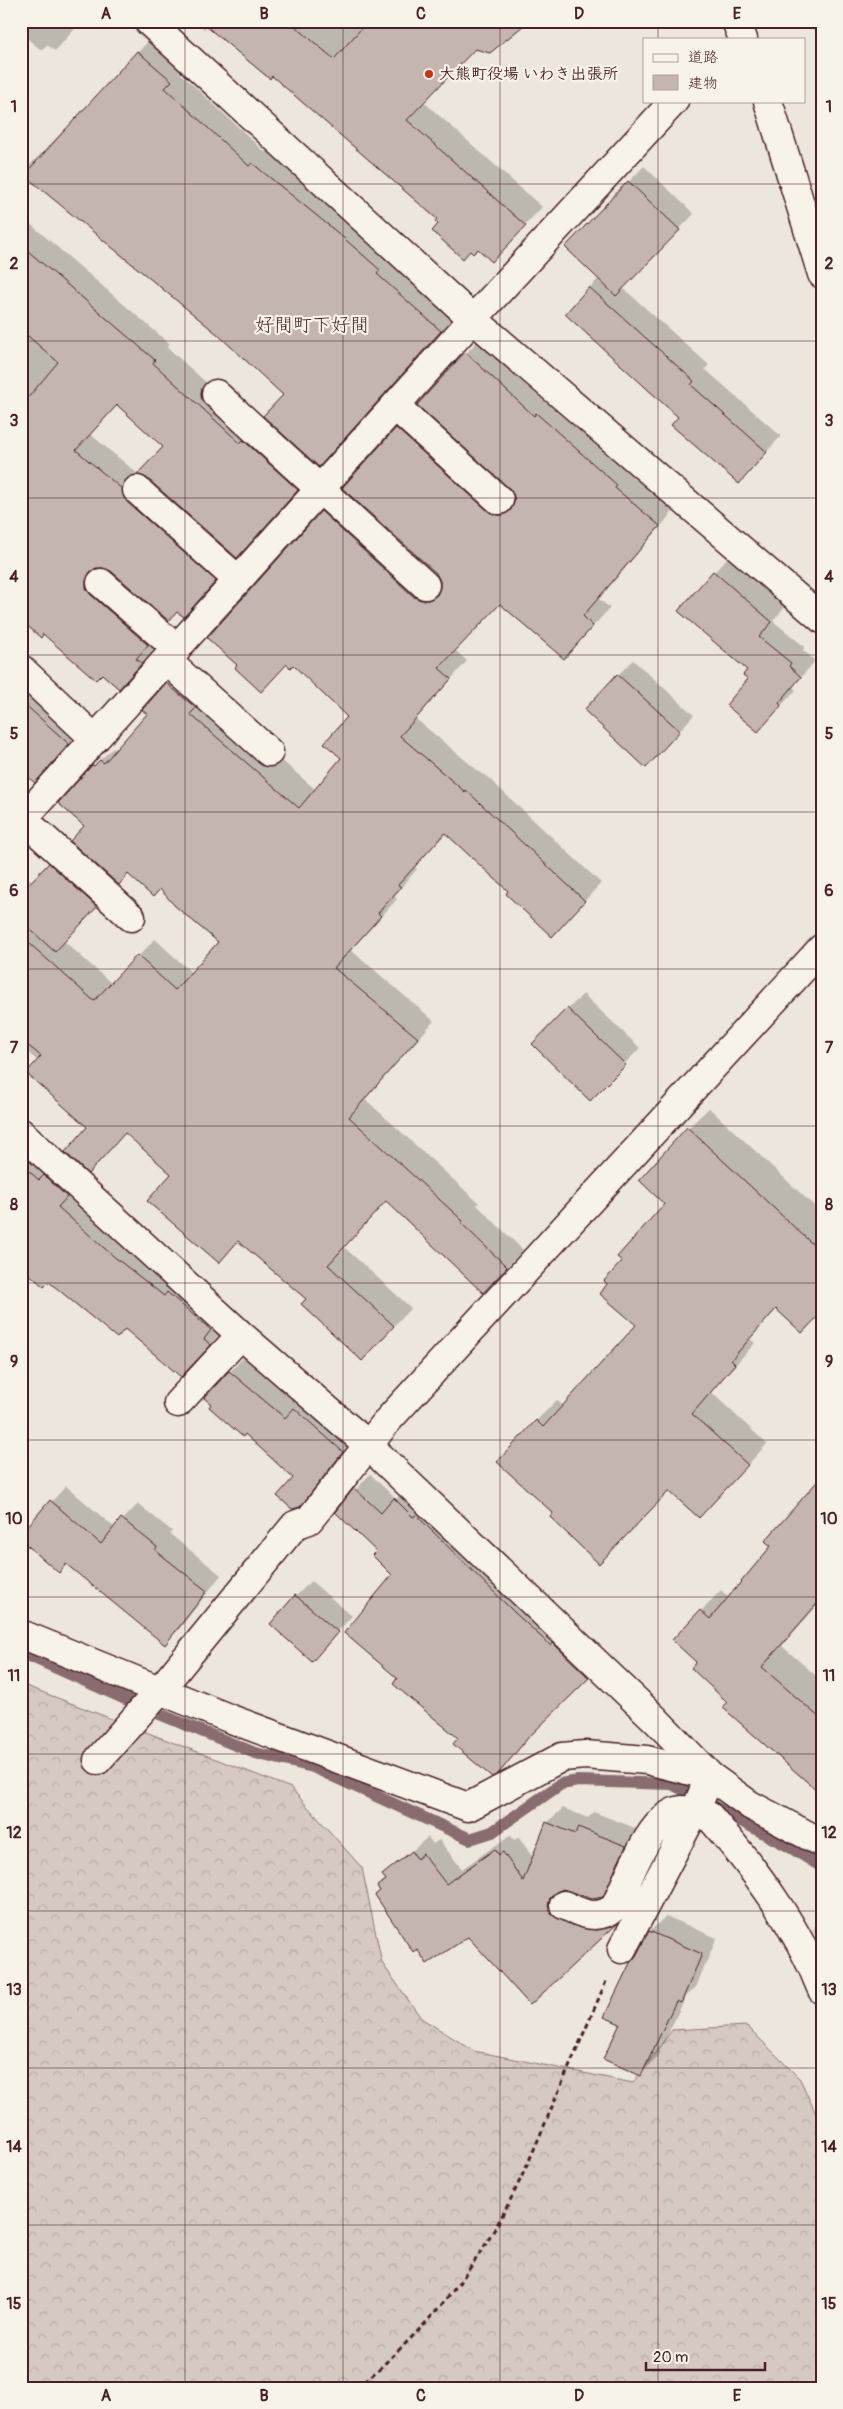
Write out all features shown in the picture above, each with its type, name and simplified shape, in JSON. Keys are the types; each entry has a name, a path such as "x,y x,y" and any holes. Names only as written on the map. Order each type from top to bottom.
{"street":[{"path":"148,21 473,319 822,619"},
{"path":"131,916 22,820 473,319 673,102"},
{"path":"768,102 822,274"},
{"path":"216,394 425,585"},
{"path":"395,406 499,500"},
{"path":"137,490 238,580"},
{"path":"101,583 269,752"},
{"path":"21,669 95,739"},
{"path":"98,1760 158,1692 295,1525 309,1520 367,1444 822,948"},
{"path":"21,1133 240,1335 367,1444 655,1719 710,1778 750,1805 822,1844"},
{"path":"178,1403 240,1335"},
{"path":"21,1634 154,1686 158,1692 468,1807 562,1757 585,1755 647,1760 710,1778"},
{"path":"622,1950 710,1778"},
{"path":"564,1905 591,1916 606,1914 615,1907 650,1833 666,1816 680,1810 695,1810 708,1816 769,1891 795,1935 822,1990"}],"path":[{"path":"358,2388 422,2328 468,2272 485,2244 515,2190 610,1972 622,1950"}],"green space":[{"path":"21,1684 291,1788 362,1868 382,1963 421,2018 474,2051 633,2083 672,2030 747,2026 800,2079 822,2127 822,2388 21,2388"}],"building":[{"path":"200,21 289,21 334,59 368,21 529,21 490,53 475,49 407,120 526,226 492,262 478,249 473,254 470,251 463,259 432,231 438,224 435,221 437,219 272,76 270,79"},
{"path":"137,51 172,81 165,88 249,166 252,163 338,233 380,270 377,274 441,331 319,467 263,416 283,395 216,333 24,175"},
{"path":"628,181 680,230 616,296 565,247"},
{"path":"21,245 155,360 153,363 240,443 243,440 298,490 237,558 147,478 136,475 163,447 117,405 76,450 122,489 127,502 216,581 184,617 177,612 169,621 111,571 96,568 90,572 86,581 86,588 90,594 148,645 136,659 142,663 119,689 102,674 96,680 43,634 41,638 21,620 21,406 58,362 21,330"},
{"path":"589,287 694,381 691,385 767,452 739,484 671,425 678,417 565,314"},
{"path":"465,352 534,416 536,413 617,485 615,488 660,526 583,616 593,626 564,659 500,604 439,668 451,679 400,736 465,792 466,790 585,901 552,937 506,894 508,891 445,833 398,885 401,887 378,913 381,916 334,968 418,1038 349,1117 463,1221 461,1223 507,1267 483,1293 386,1201 328,1265 394,1326 362,1361 301,1304 306,1299 238,1241 219,1263 147,1201 171,1174 125,1133 88,1174 65,1152 87,1127 26,1073 41,1056 21,1040 21,936 94,1001 137,955 175,990 218,942 175,906 160,889 153,897 128,874 119,885 70,841 84,826 58,803 92,765 94,766 100,760 104,763 147,714 142,710 166,683 196,708 190,714 299,808 341,758 324,743 347,717 293,665 290,668 287,664 261,692 235,668 237,665 207,638 321,511 414,597 421,600 429,600 437,595 440,581 436,573 342,488 396,428 489,512 503,515 510,511 514,503 514,496 510,489 417,405"},
{"path":"713,571 772,622 759,637 791,663 789,666 801,677 779,703 781,706 758,732 726,705 748,679 743,675 747,670 678,611"},
{"path":"617,674 680,731 646,768 584,710"},
{"path":"21,701 69,744 35,783 21,771"},
{"path":"49,863 97,907 55,952 21,921 21,892"},
{"path":"567,1008 626,1065 590,1101 532,1044"},
{"path":"687,1127 822,1253 822,1312 802,1333 776,1309 731,1360 735,1364 692,1414 748,1465 699,1518 669,1491 599,1564 550,1517 553,1513 497,1462 536,1420 543,1427 636,1325 600,1294 607,1284 604,1281 622,1261 617,1257 664,1204 639,1180"},
{"path":"21,1164 39,1180 44,1175 67,1197 58,1207 112,1255 164,1296 167,1292 211,1330 204,1339 211,1345 181,1377 125,1329 117,1338 49,1282 44,1287 21,1267"},
{"path":"229,1371 285,1418 294,1408 343,1452 300,1507 292,1509 277,1496 293,1478 245,1434 243,1437 209,1407 211,1404 204,1398"},
{"path":"822,1476 822,1598 762,1667 822,1720 822,1795 722,1707 727,1702 691,1668 696,1662 672,1640 700,1610 710,1619 771,1546 765,1541"},
{"path":"354,1488 381,1513 394,1498 413,1517 416,1515 514,1612 551,1646 553,1643 589,1678 527,1739 499,1773 492,1777 453,1744 458,1738 393,1684 397,1678 344,1633 392,1575 372,1555 376,1551 335,1512"},
{"path":"50,1500 101,1544 121,1518 157,1547 155,1550 207,1591 165,1645 66,1564 59,1573 21,1540 21,1534"},
{"path":"295,1595 338,1632 312,1662 270,1624"},
{"path":"546,1822 575,1834 578,1827 626,1846 603,1897 592,1899 563,1889 556,1892 550,1898 548,1906 551,1914 571,1925 596,1930 617,1924 530,2005 468,1937 427,1964 417,1949 413,1952 375,1895 380,1891 377,1886 386,1880 382,1875 412,1851 417,1859 423,1854 446,1884 495,1849 499,1855 503,1852 523,1881"},
{"path":"649,1931 702,1954 681,2003 676,2001 641,2076 603,2059 620,2024 604,2017 630,1963 636,1956"}],"waterway":[{"path":"21,1652 152,1711 255,1753 313,1767 470,1839 492,1832 561,1784 578,1781 672,1784 788,1846 822,1867"}],"place":[{"name":"大熊町役場 いわき出張所","path":"429,74"}],"district":[{"name":"好間町下好間","path":"312,325"}]}
